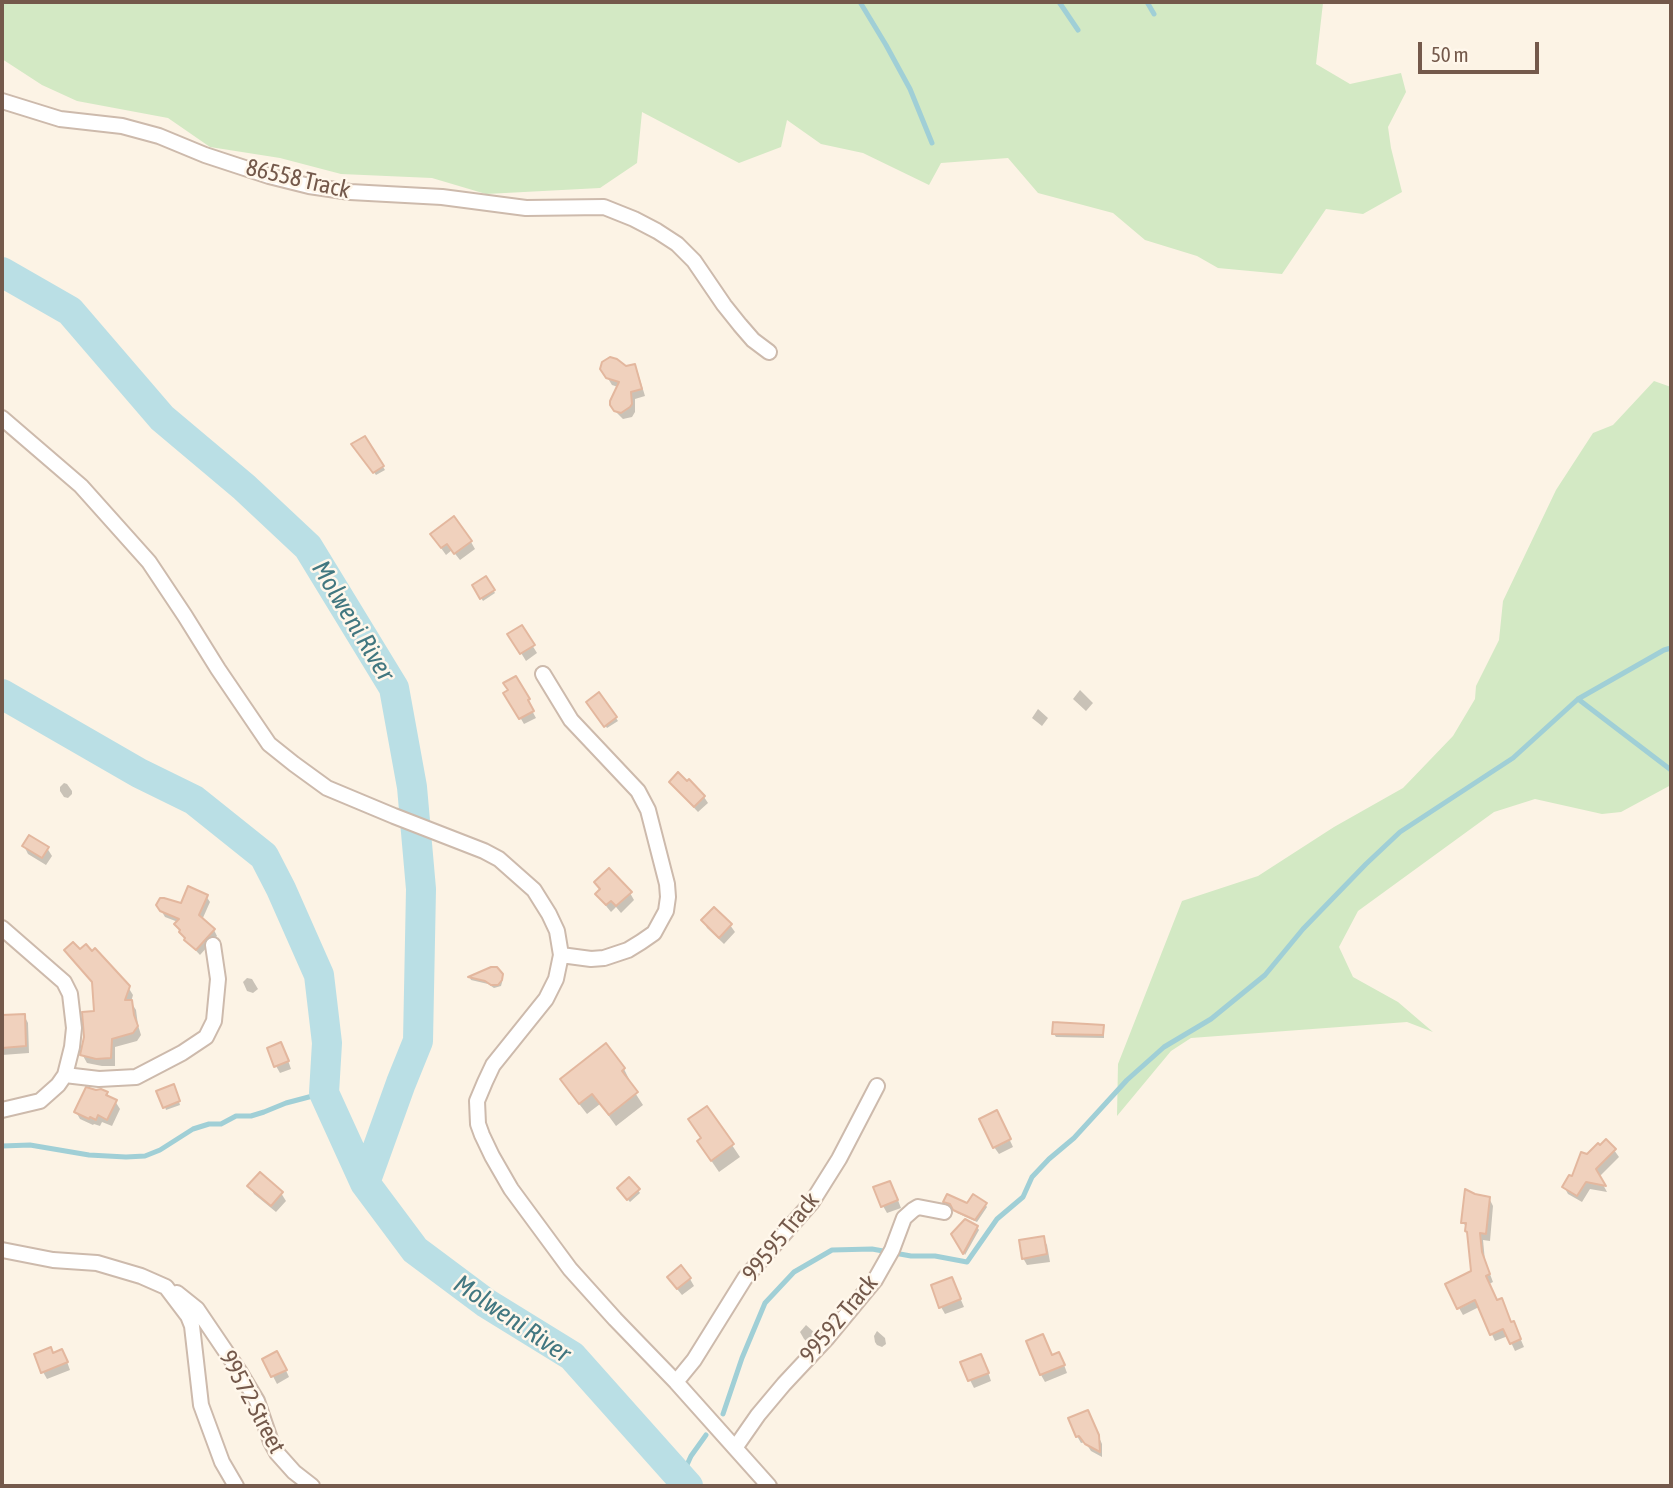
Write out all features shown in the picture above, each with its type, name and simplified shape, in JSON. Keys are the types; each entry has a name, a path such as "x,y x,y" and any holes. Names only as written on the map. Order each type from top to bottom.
{"street":[{"name":"86558 Track","path":"2,101 60,119 93,121 159,136 215,158 309,186 350,192 442,197 526,208 604,207 646,225 677,244 694,261 740,326 769,352"},
{"path":"2,418 81,486 149,562 269,744 327,788 484,851 499,859 534,890 550,914 557,931 561,955 556,979 546,999 493,1065 477,1101 478,1124 511,1189 570,1269 769,1486"},
{"path":"543,674 571,720 638,791 648,810 668,897 666,911 654,933 628,950 604,958 591,959 561,955"},
{"path":"2,928 64,982 68,989 74,1028 65,1075 50,1093 40,1101 2,1110"},
{"path":"65,1075 99,1079 136,1077 206,1037 214,1021 218,979 213,945"},
{"name":"99595 Track","path":"676,1382 694,1360 745,1278 812,1202 839,1159 877,1086"},
{"name":"99592 Track","path":"735,1448 784,1384 875,1280 892,1250 904,1218 918,1207 944,1212"},
{"name":"99572 Street","path":"2,1250 53,1260 97,1263 141,1276 166,1287 192,1304 210,1326 257,1401 277,1453 294,1472 312,1486"},
{"path":"166,1287 188,1316 192,1326 201,1405 222,1462 236,1486"}],"green space":[{"path":"2,2 1321,2 1316,64 1350,84 1401,73 1406,92 1388,127 1402,192 1363,214 1326,209 1282,274 1218,268 1197,256 1145,240 1113,213 1038,193 1008,158 941,163 929,185 863,153 821,144 787,120 781,147 739,163 642,112 637,163 600,188 486,194 432,178 341,174 280,158 210,147 168,118 77,101 42,85 2,59"},
{"path":"1654,381 1671,387 1671,785 1621,812 1602,814 1535,799 1494,812 1358,911 1339,947 1353,977 1398,1002 1433,1032 1407,1022 1191,1038 1171,1051 1117,1116 1118,1064 1182,901 1258,876 1334,827 1403,788 1453,736 1475,699 1476,686 1499,640 1503,601 1556,490 1593,433 1613,425"}],"building":[{"path":"610,357 626,366 635,364 642,389 631,392 632,404 621,413 614,411 610,405 619,382 606,378 600,369 602,362"},
{"path":"365,436 384,466 373,473 351,444"},
{"path":"454,516 472,541 454,554 447,544 441,548 430,534"},
{"path":"486,576 495,590 480,599 472,585"},
{"path":"522,625 535,645 520,654 507,634"},
{"path":"516,676 534,711 519,719 503,693 508,690 503,683"},
{"path":"599,692 617,717 604,727 586,702"},
{"path":"678,772 705,796 694,807 669,782"},
{"path":"29,835 49,847 42,858 22,846"},
{"path":"609,868 632,892 616,906 611,901 606,905 595,894 600,889 594,882"},
{"path":"188,886 208,895 199,915 215,929 196,950 184,940 174,924 179,919 160,911 156,905 160,898 181,903"},
{"path":"714,907 732,924 719,938 701,920"},
{"path":"73,942 80,949 86,944 92,951 95,948 130,986 125,1000 132,1000 138,1026 133,1033 112,1039 111,1058 96,1059 80,1055 84,1037 82,1012 94,1011 92,982 64,950"},
{"path":"497,967 503,974 498,985 468,977"},
{"path":"25,1014 26,1046 2,1048 2,1015"},
{"path":"1053,1022 1104,1025 1103,1035 1052,1034"},
{"path":"281,1042 289,1061 274,1067 267,1048"},
{"path":"606,1043 625,1068 622,1071 638,1092 609,1115 592,1094 579,1104 560,1079"},
{"path":"174,1084 180,1101 163,1108 156,1091"},
{"path":"86,1087 101,1089 108,1092 106,1095 117,1100 107,1120 98,1115 96,1120 90,1117 89,1119 74,1112"},
{"path":"707,1106 734,1144 711,1161 697,1141 701,1138 688,1119"},
{"path":"997,1110 1011,1139 993,1148 979,1119"},
{"path":"1606,1139 1616,1149 1596,1169 1606,1186 1586,1182 1577,1196 1562,1187 1569,1175 1572,1176 1581,1152 1587,1154"},
{"path":"260,1172 283,1192 271,1206 247,1186"},
{"path":"629,1177 640,1189 627,1200 617,1188"},
{"path":"890,1181 898,1200 881,1207 873,1187"},
{"path":"1465,1189 1490,1197 1486,1234 1480,1233 1482,1252 1490,1274 1486,1276 1497,1300 1502,1298 1521,1339 1510,1344 1503,1329 1490,1335 1475,1300 1457,1309 1445,1284 1471,1271 1466,1223 1461,1223"},
{"path":"947,1194 967,1203 973,1194 987,1203 975,1220 943,1202"},
{"path":"965,1219 978,1226 963,1254 951,1234"},
{"path":"1044,1236 1047,1254 1022,1259 1019,1240"},
{"path":"681,1265 691,1278 677,1289 667,1277"},
{"path":"952,1277 961,1299 939,1308 931,1285"},
{"path":"1043,1334 1052,1355 1059,1352 1065,1365 1040,1375 1026,1341"},
{"path":"51,1347 53,1353 62,1349 68,1362 41,1373 34,1354"},
{"path":"277,1351 287,1370 271,1377 262,1359"},
{"path":"981,1354 989,1373 968,1381 960,1362"},
{"path":"1088,1410 1099,1435 1100,1452 1085,1444 1079,1436 1076,1437 1068,1418"}],"waterway":[{"path":"860,2 910,89 932,143"},
{"path":"1059,2 1078,30"},
{"path":"1147,2 1154,14"},
{"name":"Molweni River","path":"2,272 70,311 162,418 244,487 308,547 394,688 412,787 421,889 418,1041 365,1183 415,1250 486,1303 572,1356 688,1486"},
{"path":"723,1414 765,1303 794,1272 832,1250 872,1249 967,1262 997,1219 1023,1197 1032,1177 1074,1138 1127,1080 1164,1047 1211,1019 1265,975 1303,929 1400,832 1513,758 1578,699 1671,648"},
{"name":"Molweni River","path":"2,694 139,773 194,800 264,856 319,975 327,1043 324,1093 365,1183"},
{"path":"1578,699 1671,770"},
{"path":"2,1146 30,1145 89,1155 145,1156 160,1150 193,1129 209,1124 221,1124 236,1116 251,1116 324,1093"},
{"path":"681,1478 691,1456 706,1435"}]}
